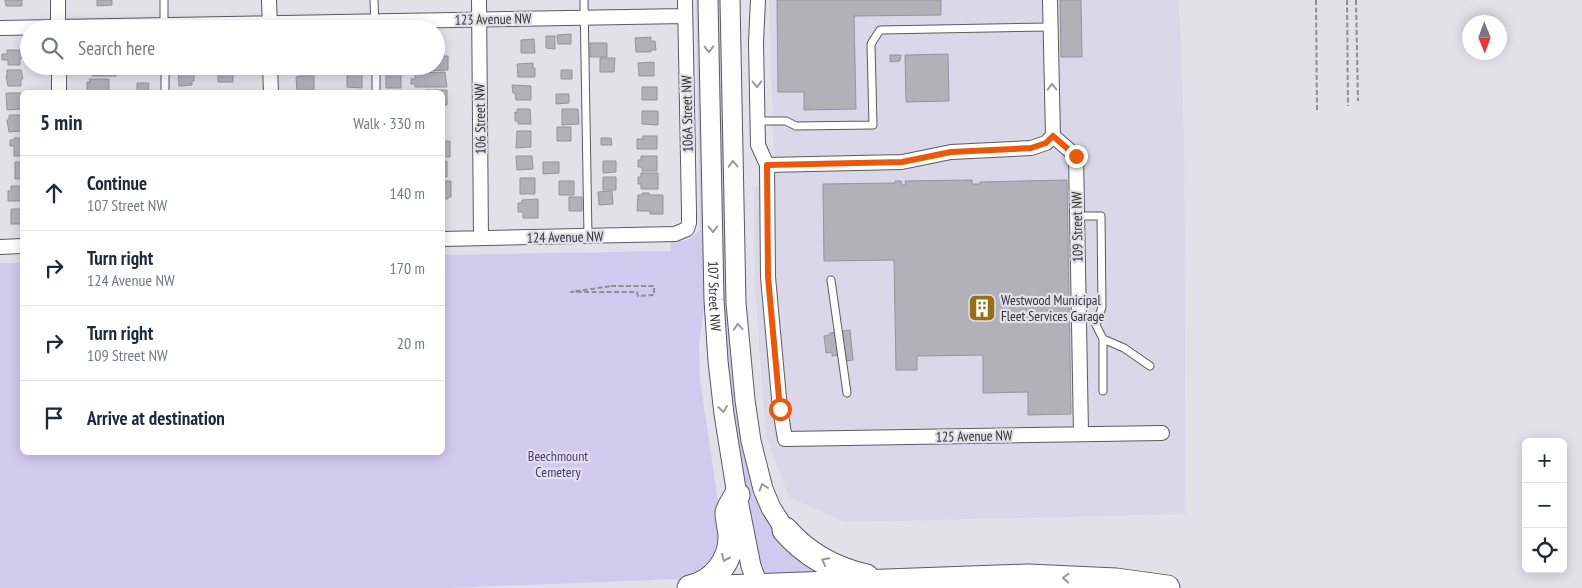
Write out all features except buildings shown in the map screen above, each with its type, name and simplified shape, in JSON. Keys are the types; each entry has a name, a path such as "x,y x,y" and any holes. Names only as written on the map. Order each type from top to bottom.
{"highway":[{"path":"690,588 697,587 712,578 725,562 730,545 728,512 738,496"},
{"path":"785,530 793,539 808,550 844,570 868,577 906,581"},
{"path":"722,588 986,578 1070,578 1116,581 1167,588"}],"main road":[{"name":"107 Street NW","path":"708,0 715,314 724,414 751,566 759,587"},
{"name":"107 Street NW","path":"730,0 736,303 745,400 751,441 762,489 785,530"}],"street":[{"path":"58,0 58,20"},
{"path":"269,0 270,20"},
{"name":"106 Street NW","path":"479,0 481,238"},
{"name":"106A Street NW","path":"685,0 689,217 687,228"},
{"path":"758,0 756,42 758,145 767,165 902,162 951,152 1031,148 1046,143 1053,136 1050,0"},
{"name":"123 Avenue NW","path":"445,22 685,16"},
{"name":"123 Avenue NW","path":"0,28 20,28"},
{"path":"59,75 59,90"},
{"path":"270,75 271,90"},
{"name":"109 Street NW","path":"1053,136 1076,156 1081,434"},
{"name":"125 Avenue NW","path":"767,165 768,277 780,409 785,439 1162,433"},
{"name":"124 Avenue NW","path":"445,239 675,234 687,228"},
{"path":"0,246 20,246"}],"lane":[{"path":"164,0 164,20"},
{"path":"374,0 375,20"},
{"path":"584,0 588,236"},
{"path":"758,121 786,121 796,126 873,125 871,44 880,30 1051,27"},
{"path":"165,75 165,90"},
{"path":"376,75 376,90"},
{"path":"1077,216 1101,216 1102,307 1096,325 1103,339 1103,391"},
{"path":"831,280 847,394"},
{"path":"1103,339 1124,348 1150,366"}],"path":[{"path":"1316,0 1317,110"},
{"path":"1347,0 1348,106"},
{"path":"1356,0 1358,101"},
{"path":"637,286 638,296 654,295 654,286 637,286 611,286 572,292 637,292"}],"shaded area":[{"path":"769,0 1179,0 1184,136 1186,514 844,522 789,497 766,436 755,287 754,187 775,186"}],"green space":[{"name":"Beechmount Cemetery","path":"696,0 701,0 705,300 699,346 700,380 723,535 712,566 684,581 677,579 449,588 0,588 0,263 20,263 20,455 445,455 445,255 671,251 670,241 687,240 700,229"},
{"path":"717,0 724,0 749,470 830,573 764,576 759,565 730,399 724,323"}],"place":[{"name":"Westwood Municipal Fleet Services Garage","path":"982,308"}],"route":[{"path":"780,409 768,277 767,165 902,162 951,152 1031,148 1046,143 1053,136 1076,156"}]}
